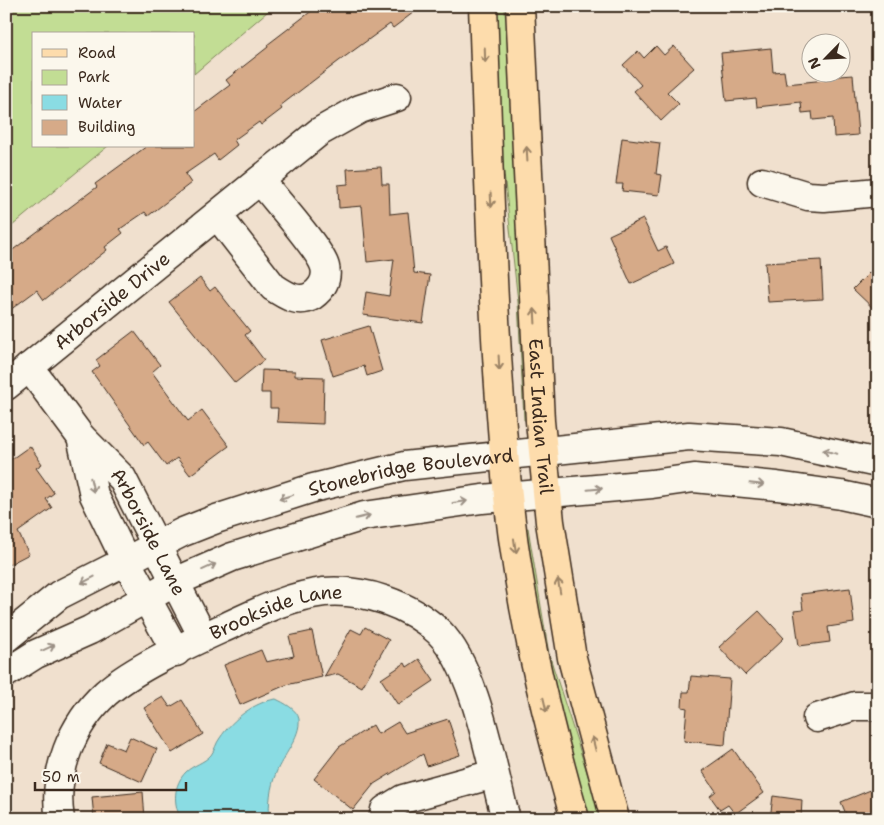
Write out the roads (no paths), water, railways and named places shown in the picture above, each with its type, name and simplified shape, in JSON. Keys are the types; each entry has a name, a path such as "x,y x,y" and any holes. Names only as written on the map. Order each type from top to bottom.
{"main road":[{"name":"East Indian Trail","path":"483,6 494,276 508,497 537,673 575,819"},
{"name":"East Indian Trail","path":"520,6 542,452 555,561 572,658 615,819"}],"street":[{"name":"Arborside Drive","path":"6,386 218,216 319,132 360,108 397,97"},
{"path":"218,216 274,287 283,294 295,300 310,297 321,289 325,278 325,266 316,251 260,180"},
{"path":"762,182 808,196 824,197 878,192"},
{"name":"Arborside Lane","path":"29,367 81,437 122,478 203,637"},
{"name":"Stonebridge Boulevard","path":"6,638 59,595 216,519 363,475 404,466 689,436 781,442 878,463"},
{"name":"Arborside Lane","path":"81,437 94,495 126,561 176,652"},
{"name":"Stonebridge Boulevard","path":"6,673 36,654 90,630 175,582 232,557 364,516 508,497 652,484 694,478 777,486 841,495 878,503"},
{"name":"Brookside Lane","path":"60,819 57,804 58,782 65,755 76,731 89,711 106,693 129,676 203,637 268,608 324,592 354,592 384,599 415,613 439,632 454,652 466,675 474,698 504,818"},
{"path":"817,718 855,706 878,706"},
{"path":"383,819 385,810 402,799 494,774"}],"water":[{"path":"276,699 296,712 299,726 274,779 270,795 269,819 181,819 178,813 176,795 182,777 186,772 211,755 220,738 231,724 245,712 260,704"}]}
